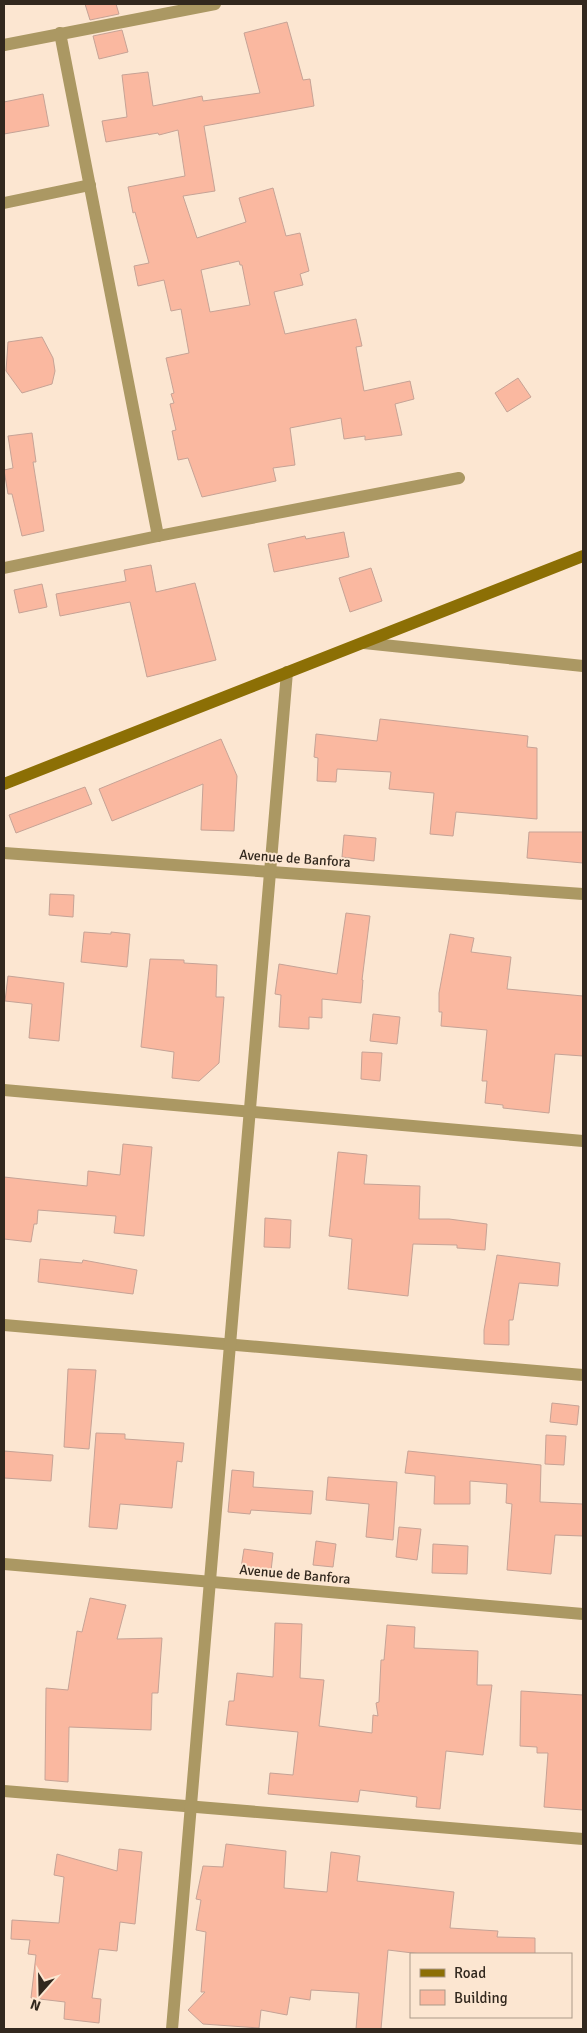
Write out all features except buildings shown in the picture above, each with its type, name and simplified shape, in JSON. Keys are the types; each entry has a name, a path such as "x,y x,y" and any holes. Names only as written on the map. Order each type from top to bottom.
{"main road":[{"path":"4,784 583,556"}],"street":[{"path":"4,45 215,4"},
{"path":"60,33 158,536"},
{"path":"4,203 90,185"},
{"path":"4,568 158,536 459,478"},
{"path":"364,643 583,666"},
{"path":"172,2029 288,672"},
{"name":"Avenue de Banfora","path":"4,853 583,894"},
{"path":"4,1090 583,1140"},
{"path":"4,1325 583,1375"},
{"name":"Avenue de Banfora","path":"4,1564 583,1614"},
{"path":"4,1791 583,1839"}]}
